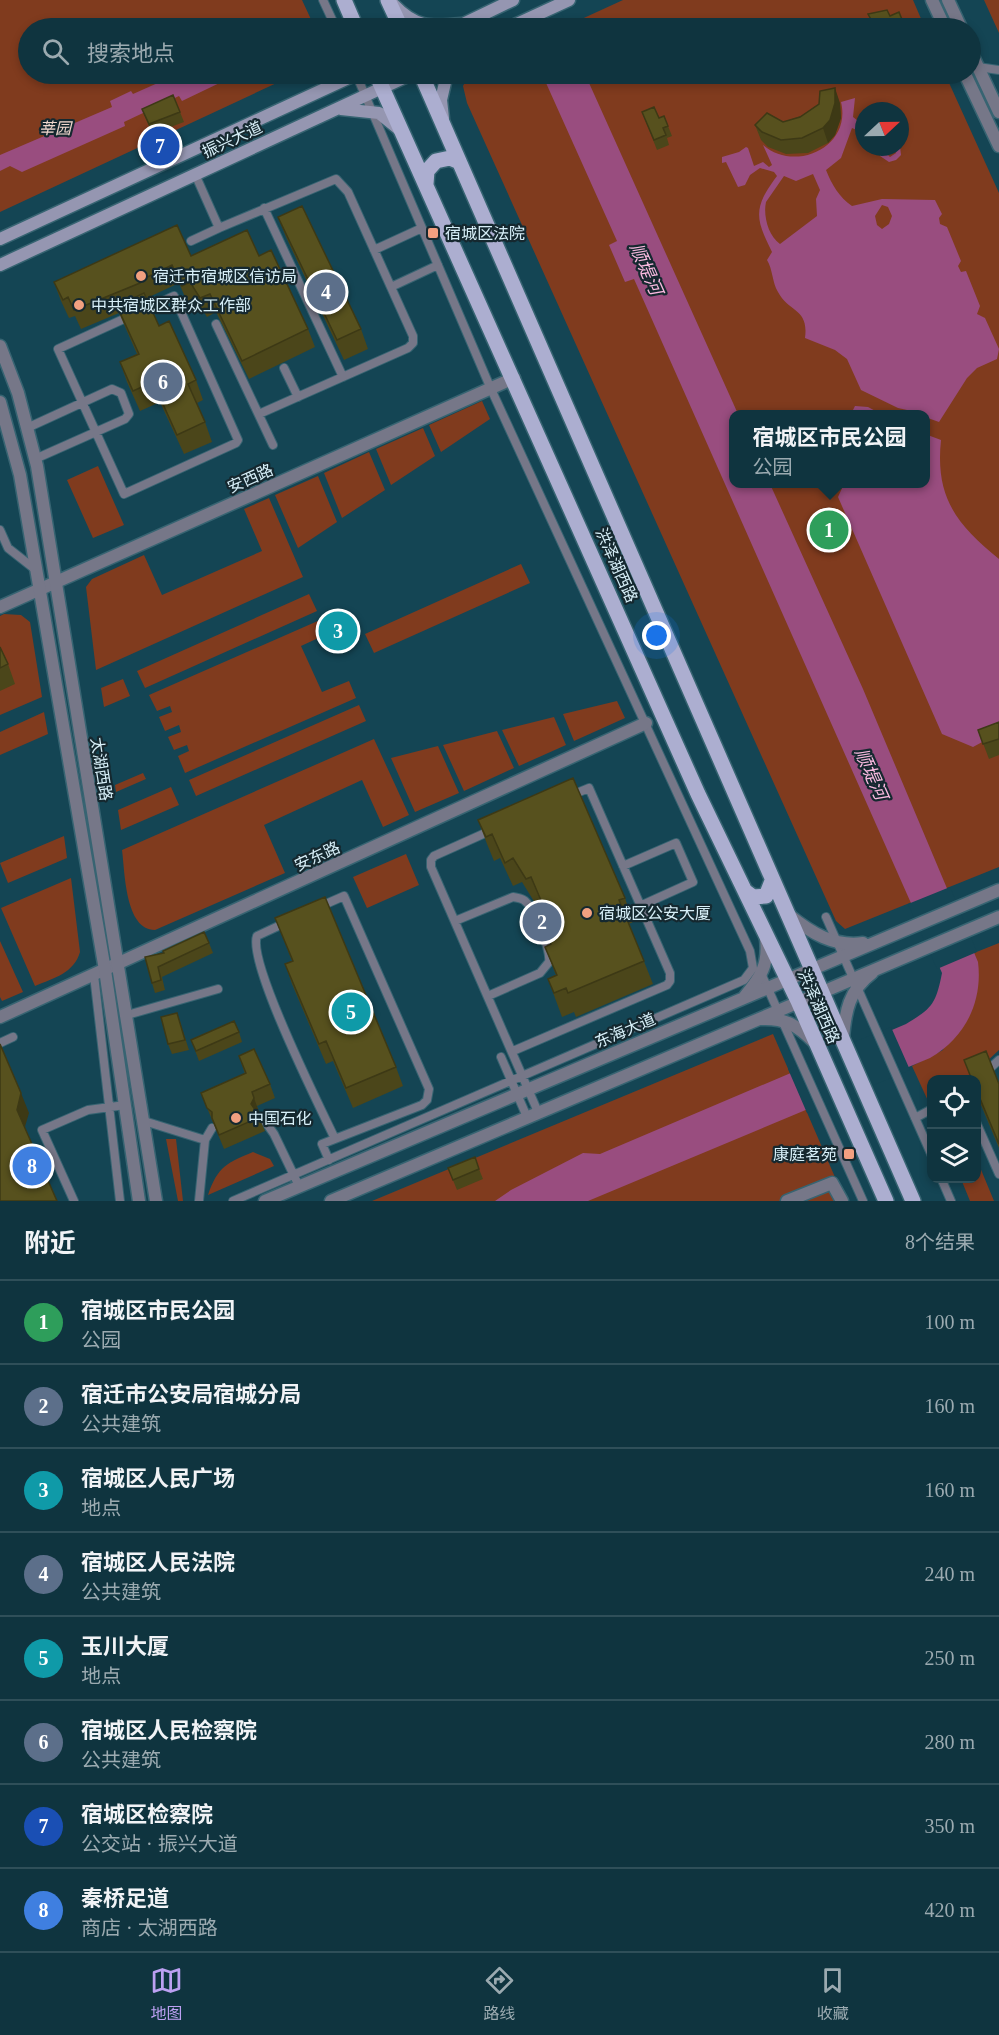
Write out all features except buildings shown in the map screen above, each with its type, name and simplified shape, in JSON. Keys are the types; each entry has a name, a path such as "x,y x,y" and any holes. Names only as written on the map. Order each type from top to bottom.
{"main road":[{"path":"344,0 351,18"},
{"path":"389,0 402,14 410,18"},
{"path":"389,0 397,18"},
{"path":"485,18 513,0"},
{"path":"530,18 569,0"},
{"path":"327,87 330,84"},
{"name":"振兴大道","path":"0,239 334,84"},
{"name":"振兴大道","path":"0,265 336,109 365,95 375,84"},
{"name":"洪泽湖西路","path":"381,84 698,794 798,1001 886,1201"},
{"name":"洪泽湖西路","path":"425,84 913,1201"},
{"path":"443,125 441,100 445,84"},
{"path":"292,104 302,112 300,125"},
{"path":"336,109 372,111 387,118 403,132"},
{"path":"426,184 427,171 436,161 450,158 459,162"},
{"path":"54,214 47,222 46,229 54,236 62,236"},
{"path":"745,891 753,897 766,896 772,881"},
{"path":"833,1080 836,1067 848,1064 855,1070"}],"street":[{"path":"932,0 940,18"},
{"path":"948,0 956,18"},
{"path":"981,73 999,112"},
{"path":"971,84 999,146"},
{"name":"太湖西路","path":"0,346 18,393 35,459 156,1201"},
{"name":"安西路","path":"0,607 514,378"},
{"name":"太湖西路","path":"0,402 20,475 139,1201"},
{"name":"安东路","path":"0,1017 646,723"},
{"name":"东海大道","path":"265,1201 296,1181 523,1092 810,969 840,949 876,941 999,890"},
{"path":"786,912 802,926 840,949"},
{"path":"331,1201 754,1020 781,1015 798,1001 855,982 894,959 993,919"},
{"path":"742,998 762,974 767,952 765,932"},
{"path":"843,1044 845,1017 855,982"},
{"path":"781,1015 816,1044"},
{"path":"787,1201 832,1183 842,1201"}],"lane":[{"path":"323,0 331,18"},
{"path":"981,67 999,70"},
{"path":"360,84 491,389 781,1015 863,1201"},
{"path":"195,174 219,228"},
{"path":"191,241 336,179 348,192 413,336 413,343 408,348 259,414"},
{"path":"264,208 343,377"},
{"path":"374,250 422,228"},
{"path":"391,286 438,265"},
{"path":"174,296 238,440 236,444 124,494 83,403 58,349 174,296"},
{"path":"216,324 273,445"},
{"path":"284,368 298,397"},
{"path":"27,428 118,389 128,408 129,414 125,419 35,459"},
{"path":"0,530 4,550 36,571"},
{"path":"513,1051 668,985 670,973 589,788 568,797"},
{"path":"496,829 431,860 455,921 523,1076 523,1092 532,1115"},
{"path":"623,866 676,843 693,882 640,906"},
{"path":"311,910 344,896 429,1089 427,1100 422,1105 322,1144 329,1160"},
{"path":"455,921 513,897 526,902 535,918 549,950 549,962 540,973 488,996"},
{"path":"300,916 256,936 256,948 275,1007 335,1139"},
{"path":"826,916 927,1145"},
{"path":"233,1201 296,1181 329,1160 744,980 753,968 750,951"},
{"path":"100,973 109,1107 120,1201"},
{"path":"127,1015 218,989"},
{"path":"0,1043 13,1037"},
{"path":"501,1057 511,1081 523,1092 532,1115"},
{"path":"981,1076 999,1059"},
{"path":"74,1201 42,1130 88,1110 125,1105"},
{"path":"915,1118 927,1112"},
{"path":"262,1117 274,1134 296,1181"},
{"path":"144,1121 205,1140"},
{"path":"199,1201 205,1140 212,1128"},
{"path":"979,1129 999,1174"},
{"path":"944,1183 951,1201"}],"green space":[{"name":"莘园","path":"0,0 302,0 310,18 18,18 18,84 275,84 0,212"},
{"path":"623,0 913,0 921,18 584,18"},
{"path":"984,0 999,0 999,33"},
{"path":"464,84 950,84 999,193 999,867 845,929 836,921 467,103"},
{"path":"482,401 490,419 441,452 429,425"},
{"path":"423,428 435,456 391,485 376,449"},
{"path":"369,452 385,490 342,518 324,473"},
{"path":"98,466 124,525 93,538 67,480"},
{"path":"318,476 337,522 298,548 275,495"},
{"path":"269,498 303,577 96,670 86,587 92,579 144,555 162,595 262,551 244,509"},
{"path":"521,564 530,583 374,653 365,634"},
{"path":"309,594 317,611 145,688 137,671"},
{"path":"4,614 21,615 30,622 42,697 0,715 0,616"},
{"path":"320,620 327,634 301,646 322,692 349,681 356,698 185,773 178,756 189,751 187,745 174,750 168,737 181,732 179,725 165,731 159,717 172,712 170,706 157,711 149,695"},
{"path":"123,679 130,696 104,707 101,688"},
{"path":"617,701 625,718 574,741 563,714"},
{"path":"359,705 366,721 196,796 189,780"},
{"path":"44,712 48,734 0,755 0,732"},
{"path":"554,717 566,745 519,766 502,730"},
{"path":"497,731 514,768 464,791 443,745"},
{"path":"374,739 409,815 383,827 362,780 264,825 285,873 155,930 145,927 138,921 128,898 122,850"},
{"path":"438,746 459,793 415,812 391,758"},
{"path":"143,773 146,779 116,792 115,785"},
{"path":"171,787 179,805 121,830 118,810"},
{"path":"64,836 67,858 8,883 0,863"},
{"path":"406,854 419,885 367,908 353,877"},
{"path":"71,878 80,952 68,970 35,986 1,908"},
{"path":"0,941 23,992 2,1001 0,997"},
{"path":"999,943 999,1050 972,1075 927,1075 927,1099 912,1066 943,1050 974,953"},
{"path":"773,1034 844,1198 836,1201 372,1201"},
{"path":"166,1139 176,1139 183,1201 178,1201"},
{"path":"253,1152 270,1159 274,1166 208,1195 224,1167"},
{"path":"981,1170 994,1201 970,1201 963,1183 981,1183"}],"water":[{"path":"156,84 217,84 182,101 179,96 124,122 125,126 22,172 10,166 0,171 0,155 112,107 110,101 131,91 133,94"},
{"name":"顺堤河","path":"546,84 590,84 736,410 729,410 729,488 772,488 863,689 978,962 978,991 969,1018 962,1029 942,1050 930,1058 588,1201 495,1201 511,1190 583,1153 600,1154 906,1024 922,1014 932,1004 942,973 634,279 625,282 609,245 617,241"},
{"path":"855,98 853,117 855,129 852,128 841,158 826,170 836,190 852,206 882,199 935,200 942,214 939,218 940,224 947,227 961,261 958,266 961,272 966,271 980,306 977,314 985,318 999,349 997,359 977,368 967,378 939,422 930,419 930,410 898,408 861,390 847,359 835,350 805,338 804,321 782,299 776,288 767,260 772,252 760,221 760,205 777,176 774,172 760,168 750,175 745,185 738,187 726,162 722,163 722,157 739,152 746,147 754,166 763,162 769,167 772,165 763,145 776,153 805,156 830,143 838,132 842,118 841,102","holes":["813,174 820,190 816,199 817,216 780,244 772,236 765,213 766,202 784,176 796,181","882,205 888,207 892,216 889,224 882,229 877,225 875,216"]},
{"path":"880,156 889,156 900,156 889,162"},
{"path":"855,406 874,410 853,410"},
{"path":"930,436 941,440 941,478 952,508 971,534 999,559 999,733 973,747 942,734 838,497 842,488 930,488"}],"pier":[{"path":"506,0 556,0 564,18 514,18"},
{"path":"950,887 977,952 937,969 908,904"},
{"path":"891,1027 910,1070 807,1113 788,1069"}],"place":[{"name":"宿城区检察院","path":"160,146"},
{"name":"宿城区法院","path":"433,233"},
{"name":"宿迁市宿城区信访局","path":"141,276"},
{"name":"宿城区人民法院","path":"326,292"},
{"name":"中共宿城区群众工作部","path":"79,305"},
{"name":"宿城区人民检察院","path":"163,382"},
{"name":"宿城区市民公园","path":"829,530"},
{"name":"宿城区人民广场","path":"338,631"},
{"name":"宿城区公安大厦","path":"587,913"},
{"name":"宿迁市公安局宿城分局","path":"542,922"},
{"name":"玉川大厦","path":"351,1012"},
{"name":"中国石化","path":"236,1118"},
{"name":"康庭茗苑","path":"849,1154"},
{"name":"秦桥足道","path":"32,1166"}]}
